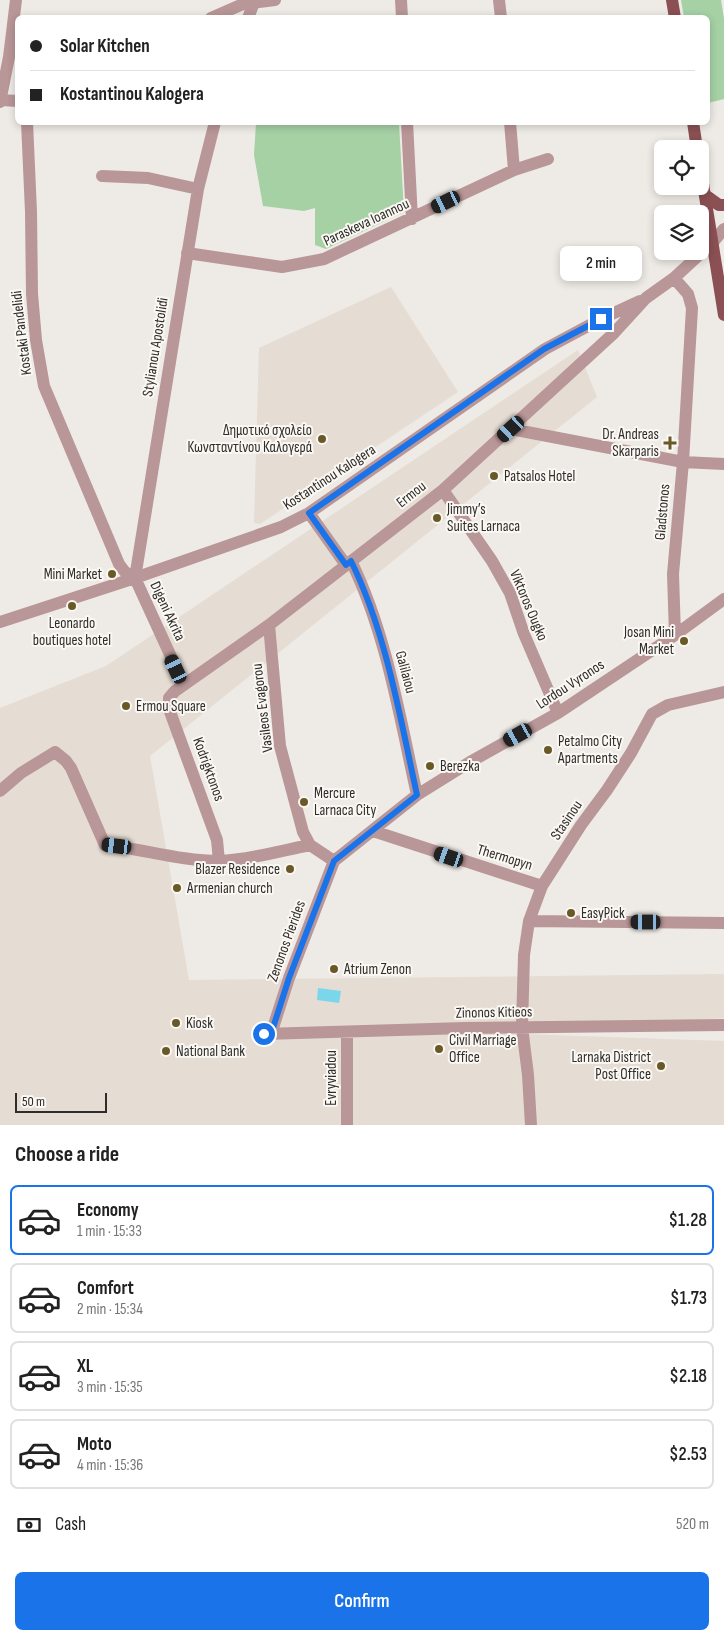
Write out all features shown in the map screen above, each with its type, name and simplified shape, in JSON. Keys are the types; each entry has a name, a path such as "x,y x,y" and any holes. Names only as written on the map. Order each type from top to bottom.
{"main road":[{"path":"672,0 674,15"},
{"path":"693,125 696,140"},
{"path":"705,195 719,205 724,205"},
{"path":"705,195 724,315"}],"street":[{"path":"15,101 0,101 16,0"},
{"path":"217,15 232,7 255,1 276,0"},
{"path":"401,0 402,15"},
{"path":"499,0 501,15"},
{"path":"249,15 255,1"},
{"name":"Kostaki Pandelidi","path":"27,125 32,294 36,340 44,386 119,564 125,572 135,578"},
{"name":"Stylianou Apostolidi","path":"135,578 198,188 213,125"},
{"path":"407,125 412,219"},
{"path":"510,125 514,170"},
{"name":"Paraskeva Ioannou","path":"187,253 282,267 324,259 514,170 548,159"},
{"path":"102,176 148,178 198,188"},
{"path":"646,298 674,278 724,230"},
{"name":"Gladstonos","path":"674,278 688,294 692,308 683,462 673,574 675,635"},
{"name":"Kostantinou Kalogera","path":"1,617 135,578 282,527 309,513 544,349 646,298"},
{"name":"Ermou","path":"179,688 269,625 443,490 614,333 646,298"},
{"path":"601,319 614,333"},
{"path":"511,429 683,462 724,464"},
{"name":"Viktoros Ougko","path":"443,490 492,561 510,593 524,634 558,712"},
{"name":"Galilaiou","path":"309,513 362,583 391,675 417,795"},
{"name":"Digeni Akrita","path":"135,578 179,688"},
{"name":"Lordou Vyronos","path":"334,861 417,795 470,762 558,712 675,635 724,600"},
{"name":"Vasileos Evagorou","path":"269,625 280,746 303,832 310,844"},
{"name":"Kodrigktonos","path":"179,688 169,698 169,709 217,840 219,860"},
{"name":"Stasinou","path":"531,1125 528,1075 522,1027 524,955 529,922 542,886 581,825 631,753 652,714 668,705 724,692"},
{"path":"0,791 21,773 55,752 66,761 70,768 105,845 199,859 219,860 237,859 310,844 334,861"},
{"name":"Thermopyn","path":"373,831 542,886"},
{"name":"Zenonos Pierides","path":"268,1034 334,861"},
{"path":"529,922 724,923"},
{"name":"Zinonos Kitieos","path":"268,1034 522,1027 724,1025"},
{"name":"Evryviadou","path":"347,1032 347,1125"}],"shaded area":[{"name":"Δημοτικό σχολείο Κωνσταντίνου Καλογερά","path":"391,287 458,392 260,524 254,523 259,348"},
{"path":"578,350 597,397 150,756 189,980 724,974 724,1018 522,1034 724,1041 724,1125 0,1125 0,708 106,666"}],"green space":[{"path":"681,0 721,0 724,19 724,99 710,102 710,15 684,15"},
{"path":"256,125 399,125 404,212 326,249 315,245 315,208 304,211 263,206 254,155"}],"water":[{"path":"318,988 341,991 339,1003 317,1000"}],"place":[{"name":"Δημοτικό σχολείο Κωνσταντίνου Καλογερά","path":"322,439"},
{"name":"Dr. Andreas Skarparis","path":"670,443"},
{"name":"Patsalos Hotel","path":"494,476"},
{"name":"Jimmy’s Suites Larnaca","path":"437,518"},
{"name":"Mini Market","path":"112,574"},
{"name":"Leonardo boutiques hotel","path":"72,606"},
{"name":"Josan Mini Market","path":"684,641"},
{"name":"Ermou Square","path":"126,706"},
{"name":"Petalmo City Apartments","path":"548,750"},
{"name":"Berezka","path":"430,766"},
{"name":"Mercure Larnaca City","path":"304,802"},
{"name":"Blazer Residence","path":"290,869"},
{"name":"Armenian church","path":"177,888"},
{"name":"EasyPick","path":"571,913"},
{"name":"Atrium Zenon","path":"334,969"},
{"name":"Kiosk","path":"176,1023"},
{"name":"Civil Marriage Office","path":"439,1049"},
{"name":"National Bank","path":"166,1051"},
{"name":"Larnaka District Post Office","path":"661,1066"}],"route":[{"path":"264,1034 271,1034 289,978 334,861 417,795 391,675 362,583 351,561 346,565 309,513 544,349 601,319"}]}
